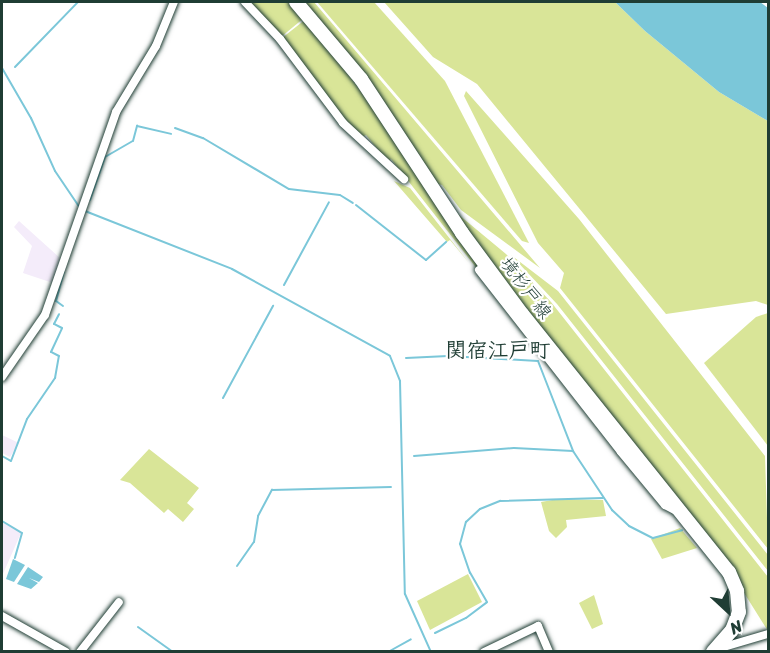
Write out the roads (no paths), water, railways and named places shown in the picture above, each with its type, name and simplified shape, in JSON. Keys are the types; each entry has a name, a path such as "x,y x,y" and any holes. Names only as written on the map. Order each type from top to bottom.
{"main road":[{"name":"境杉戸線","path":"296,2 361,80 462,233 522,314 729,572 737,591 735,624 715,650"}],"street":[{"path":"2,376 45,315 116,112 156,46 174,2"},
{"path":"245,2 280,39 343,123 404,179"},
{"path":"479,270 650,488 673,512 682,513"},
{"path":"80,651 118,602"},
{"path":"2,616 66,651"},
{"path":"484,651 538,626 549,651"},
{"path":"715,650 768,634"}],"water":[{"path":"615,2 760,2 768,8 768,121 719,92 645,31"},
{"path":"13,559 25,565 14,582 6,579"},
{"path":"28,567 43,577 39,582 29,578 38,583 31,589 17,584"}],"waterway":[{"path":"15,67 78,2"},
{"path":"2,68 31,118 55,171 80,208"},
{"path":"90,200 105,157 133,141 137,126 171,134"},
{"path":"175,128 203,138 289,189 340,195 353,203"},
{"path":"284,285 329,202"},
{"path":"356,205 426,260 446,242"},
{"path":"85,211 232,269 390,356 400,381 405,594 431,652"},
{"path":"63,306 56,301 64,272"},
{"path":"223,398 273,306"},
{"path":"2,456 11,461 27,419 55,378 59,356 51,352 62,328 54,324 59,314"},
{"path":"406,358 448,356 538,361 573,451"},
{"path":"414,456 514,448 573,451 612,510 629,526 653,538 682,530"},
{"path":"237,566 254,542 258,516 272,490 391,487"},
{"path":"435,633 466,618 487,602 470,573 460,544 466,522 480,509 500,501 603,498"},
{"path":"2,521 22,533 15,558"},
{"path":"138,627 173,652"},
{"path":"388,652 411,639"}],"district":[{"name":"関宿江戸町","path":"498,350"}]}
